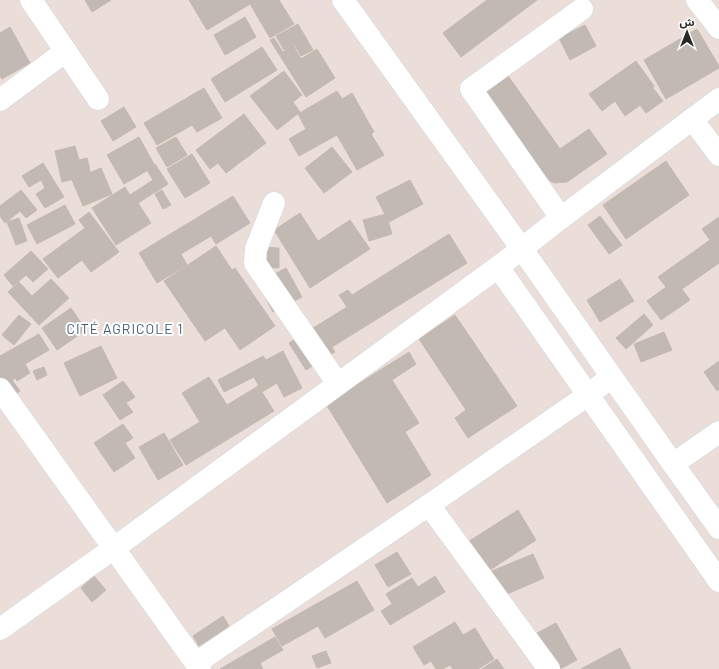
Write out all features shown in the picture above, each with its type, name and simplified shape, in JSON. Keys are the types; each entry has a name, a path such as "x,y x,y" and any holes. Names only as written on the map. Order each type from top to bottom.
{"street":[{"path":"31,0 98,99"},
{"path":"342,0 522,249 719,528"},
{"path":"697,0 719,28"},
{"path":"561,218 471,89 582,9"},
{"path":"0,100 66,51"},
{"path":"0,629 114,548 498,267 719,99"},
{"path":"692,119 719,155"},
{"path":"274,203 256,249 255,263 338,384"},
{"path":"498,267 719,581"},
{"path":"0,388 198,666 588,395 611,377"},
{"path":"673,464 719,432"},
{"path":"429,505 549,669"}],"building":[{"path":"85,0 111,0 92,12"},
{"path":"189,0 279,0 294,24 270,38 250,4 207,30"},
{"path":"487,0 537,0 461,57 443,33"},
{"path":"245,17 256,37 225,55 214,35"},
{"path":"298,24 313,50 301,56 294,44 284,50 276,36"},
{"path":"585,25 596,46 570,60 559,38"},
{"path":"10,27 30,63 2,79 0,76 0,33"},
{"path":"697,29 719,68 666,99 644,60"},
{"path":"274,38 283,52 293,45 301,59 317,49 335,78 306,97 270,40"},
{"path":"262,47 277,70 225,102 211,79"},
{"path":"636,61 663,101 646,113 640,105 625,116 615,101 602,111 589,94"},
{"path":"284,71 302,95 293,102 300,112 277,130 250,96"},
{"path":"506,73 560,149 589,129 607,154 567,182 554,183 541,175 481,91"},
{"path":"204,88 222,118 197,132 192,125 157,145 144,123"},
{"path":"337,91 342,99 352,93 374,132 371,134 384,155 357,170 337,135 299,156 289,139 306,129 298,114"},
{"path":"124,107 136,127 113,141 101,121"},
{"path":"244,114 266,143 226,173 218,163 210,169 196,150"},
{"path":"139,137 155,166 124,184 107,155"},
{"path":"176,137 187,155 167,167 156,148"},
{"path":"75,146 79,160 87,158 91,175 62,182 55,151"},
{"path":"332,147 352,172 324,193 305,168"},
{"path":"192,154 210,183 185,198 167,169"},
{"path":"666,161 689,195 626,239 603,205"},
{"path":"43,163 64,197 45,208 36,194 45,188 41,180 29,187 22,176"},
{"path":"155,164 168,184 138,203 151,223 116,245 92,208 125,187 130,195 153,180 147,170"},
{"path":"101,168 112,194 83,206 72,180"},
{"path":"410,180 423,204 389,222 376,197"},
{"path":"21,190 37,210 26,218 20,211 5,223 0,216 0,206"},
{"path":"162,190 171,205 163,209 155,194"},
{"path":"233,196 250,223 216,244 211,236 181,254 187,265 157,283 139,253"},
{"path":"65,205 75,224 37,244 27,225"},
{"path":"89,212 119,252 91,272 82,260 58,278 43,259 85,228 79,220"},
{"path":"300,213 318,241 350,220 370,249 310,288 274,230"},
{"path":"386,214 392,234 369,241 363,220"},
{"path":"600,216 622,245 609,254 588,225"},
{"path":"719,217 719,263 682,289 690,300 661,320 647,301 666,287 658,277 710,240 702,229"},
{"path":"19,218 27,241 16,245 7,222"},
{"path":"449,234 467,263 332,347 335,352 306,370 289,343 347,307 339,295 348,290 352,295"},
{"path":"216,246 232,270 235,268 275,326 240,350 225,328 205,341 164,281"},
{"path":"256,247 279,248 279,268 256,267"},
{"path":"31,251 48,269 33,282 26,275 13,286 4,275"},
{"path":"286,268 302,297 273,312 258,283"},
{"path":"51,279 69,298 39,325 8,292 19,282 32,296"},
{"path":"620,279 634,301 600,322 587,300"},
{"path":"71,308 86,330 57,350 42,328"},
{"path":"644,314 653,325 626,349 616,338"},
{"path":"19,315 31,324 14,345 2,335"},
{"path":"455,315 517,406 468,438 455,418 466,410 419,339"},
{"path":"664,332 672,350 641,362 634,344"},
{"path":"39,334 49,350 25,364 30,373 17,381 16,378 1,386 0,356"},
{"path":"101,346 117,378 80,396 64,363"},
{"path":"283,351 302,388 284,397 277,383 262,392 254,377 224,392 218,380 263,356 266,360"},
{"path":"409,352 416,364 392,380 419,423 405,432 431,475 387,503 326,404"},
{"path":"719,361 719,389 717,391 704,372"},
{"path":"44,367 47,375 37,380 33,371"},
{"path":"209,377 227,405 258,386 274,411 186,465 170,440 200,422 182,393"},
{"path":"12,380 20,391 8,399 0,389"},
{"path":"123,381 135,397 126,403 133,412 120,420 103,395"},
{"path":"123,424 133,438 125,443 135,458 114,472 94,443"},
{"path":"164,433 183,465 158,480 139,447"},
{"path":"518,510 536,540 479,577 460,547"},
{"path":"397,552 411,574 388,587 375,565"},
{"path":"533,554 544,578 498,598 487,573"},
{"path":"94,576 106,590 92,602 81,588"},
{"path":"435,576 445,592 390,625 381,611 392,604 386,594 412,578 418,587"},
{"path":"357,581 374,610 325,638 318,626 282,646 272,629"},
{"path":"223,616 229,626 199,646 193,636"},
{"path":"455,622 463,635 475,628 494,659 478,669 453,669 450,665 443,669 436,669 431,661 424,665 413,647"},
{"path":"556,623 577,660 560,669 543,669 526,639"},
{"path":"275,637 283,650 260,663 263,669 220,669"},
{"path":"620,648 631,669 581,669"},
{"path":"326,651 331,663 317,668 312,656"},
{"path":"497,659 504,669 482,669"}],"district":[{"name":"CITÉ AGRICOLE 1","path":"125,329"}]}
